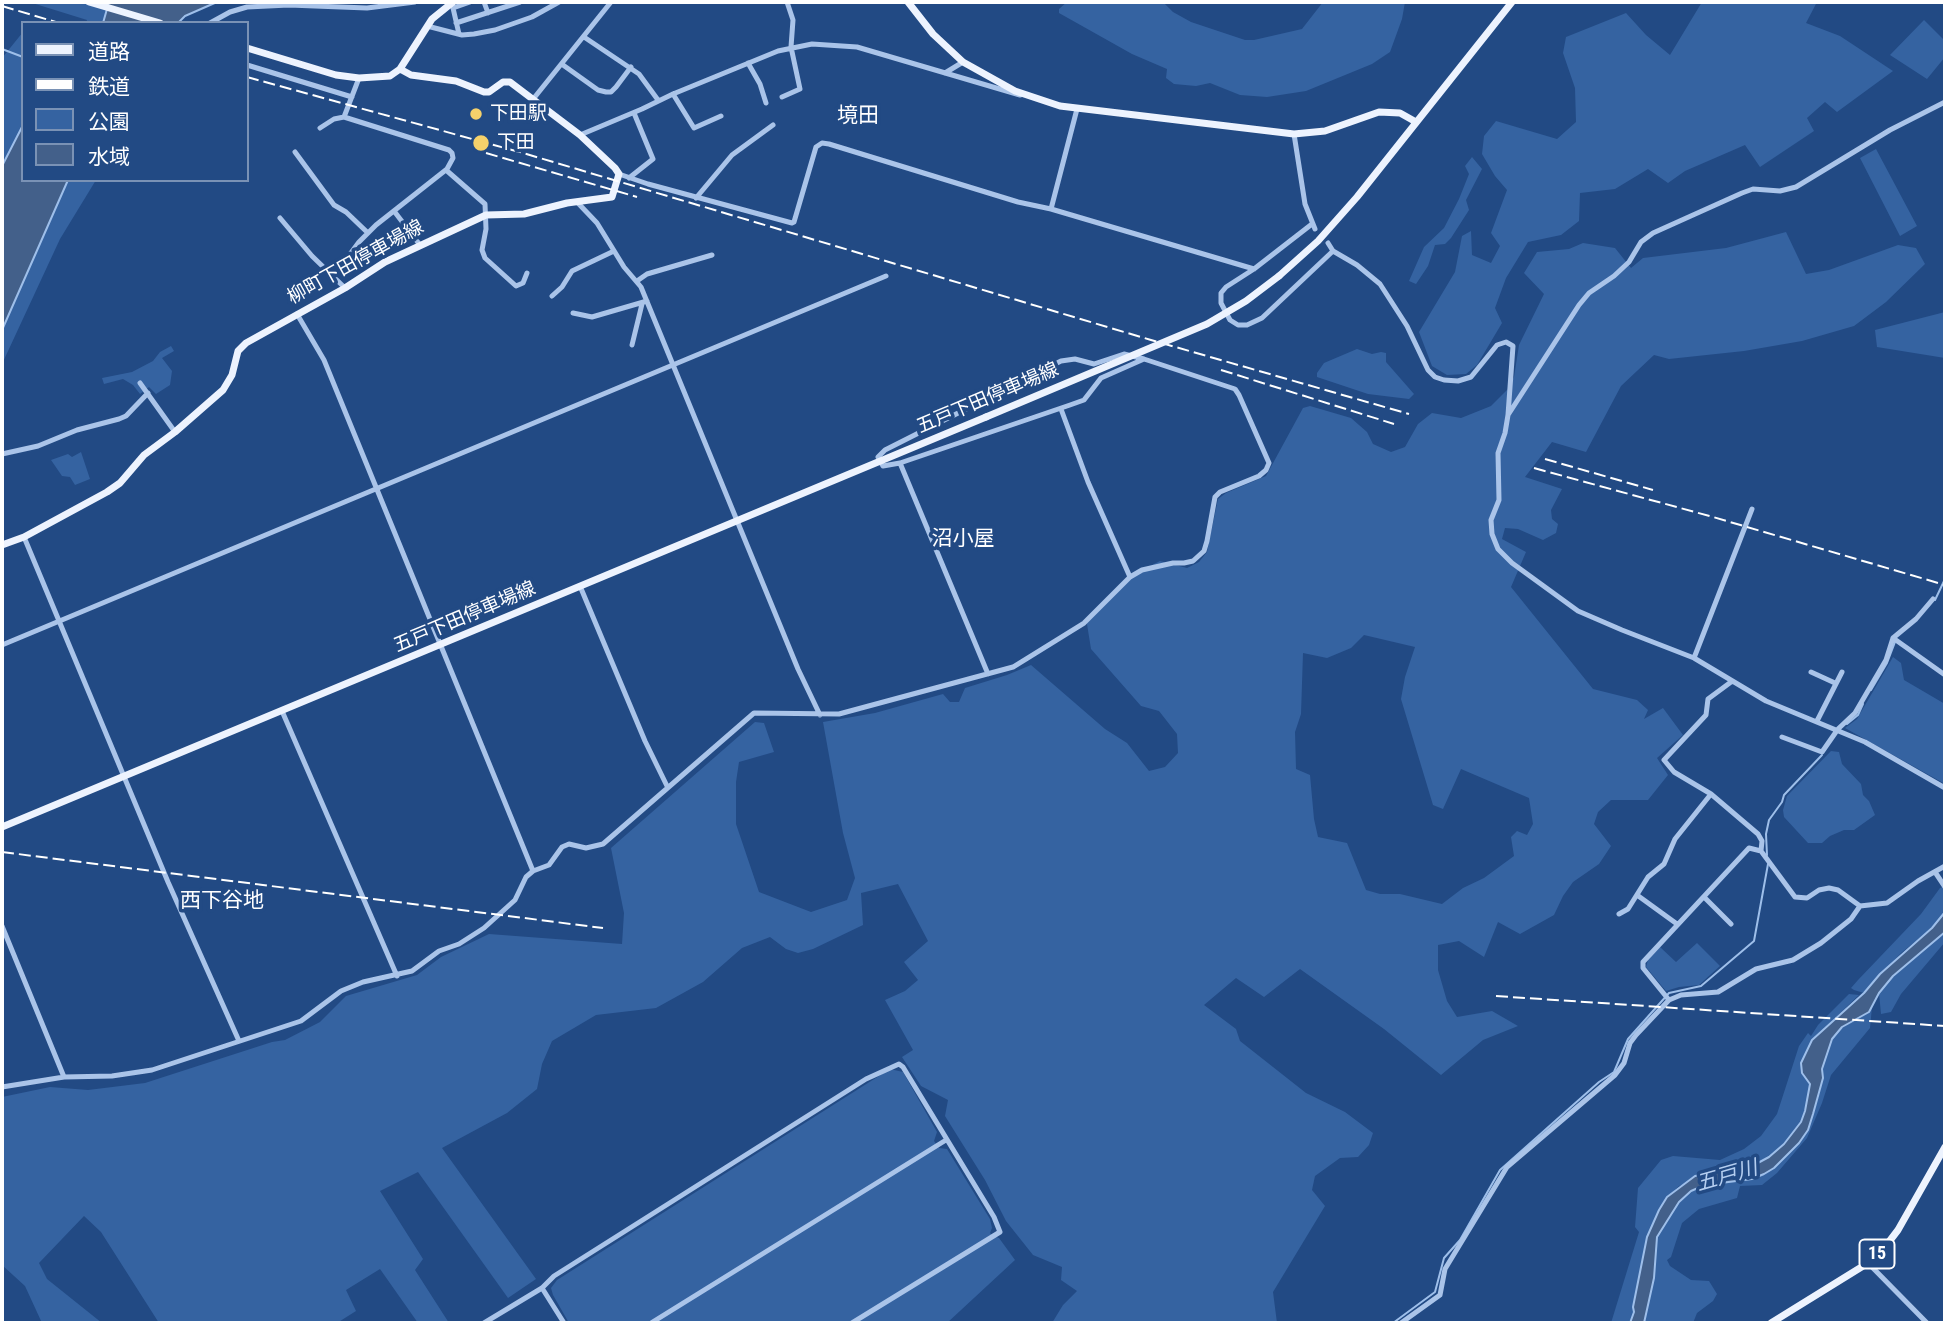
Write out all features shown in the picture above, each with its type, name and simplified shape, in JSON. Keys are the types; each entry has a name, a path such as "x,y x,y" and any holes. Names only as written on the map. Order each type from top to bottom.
{"main road":[{"path":"89,2 153,21"},
{"path":"248,48 335,75 359,78 390,76 400,69 438,13 453,2"},
{"path":"908,2 933,34 965,63 992,80 1025,95 1077,109 1294,134 1325,131 1379,112 1400,113 1416,122"},
{"name":"五戸下田停車場線","path":"2,828 1207,324 1246,301 1318,241 1357,197 1513,2"},
{"path":"400,69 411,75 448,78 484,92 489,92 506,81 534,98 580,135 620,174"},
{"name":"柳町下田停車場線","path":"2,545 24,537 107,492 120,482 144,455 223,390 232,375 240,348 385,262 420,245 486,215 524,214 612,197 620,174"},
{"name":"15","path":"1771,1323 1868,1263 1898,1230 1945,1147"}],"street":[{"path":"214,21 247,6 367,8 415,2"},
{"path":"459,34 453,8 470,2"},
{"path":"484,2 488,13"},
{"path":"457,23 520,2"},
{"path":"427,26 459,34 495,30 532,17 559,2"},
{"path":"534,98 611,2"},
{"path":"782,97 800,89 791,47 793,20 787,2"},
{"path":"584,37 631,67 644,79 659,100"},
{"path":"580,135 748,63 791,47 812,44 841,44 1013,94 1025,95"},
{"path":"748,63 760,84 766,103"},
{"path":"945,73 965,63"},
{"path":"958,78 965,63"},
{"path":"248,65 352,97"},
{"path":"563,65 592,86 606,92 617,87 631,67"},
{"path":"344,117 359,78"},
{"path":"673,93 694,128 721,116"},
{"path":"1508,415 1579,305 1589,293 1629,262 1641,242 1653,233 1742,193 1753,190 1780,191 1796,187 1890,130 1945,102"},
{"path":"1051,209 1077,109"},
{"path":"629,178 653,159 634,113"},
{"path":"320,128 344,117 449,150 453,159 446,170 368,233 334,276"},
{"path":"696,198 732,155 773,125"},
{"path":"1294,134 1305,204 1313,226 1226,287 1221,293 1222,308 1238,326 1262,318 1333,251"},
{"path":"620,174 696,198 792,223 816,147 822,143 1254,269"},
{"path":"295,152 334,205 346,212 368,233"},
{"path":"446,170 483,201 486,229 482,250 485,258 516,286 523,283 527,273"},
{"path":"577,202 597,223 630,276 637,281 798,669 820,715"},
{"path":"394,211 420,245"},
{"path":"280,219 345,288"},
{"path":"1328,243 1333,251 1357,265 1380,284 1435,377 1458,381 1471,377 1497,345 1510,343 1514,353 1508,415 1498,453 1499,500 1491,520 1497,549 1578,611 1694,658 1766,701 1865,742 1945,788"},
{"path":"552,296 572,271 614,251"},
{"path":"637,281 647,274 712,255"},
{"path":"2,645 886,276"},
{"path":"573,313 592,317 644,303"},
{"path":"632,345 644,303"},
{"path":"297,314 321,353 533,871"},
{"path":"2,1087 64,1077 112,1076 152,1070 301,1021 341,990 412,971 439,951 459,944 484,928 515,900 526,877 549,864 562,847 569,844 586,848 603,844 754,713 839,714 1013,667 1084,624 1130,577 1142,570 1193,561 1204,551 1215,497 1220,492 1259,476 1269,463 1235,389 1144,359 1124,354 1094,364 1075,359 1061,361 885,450 879,454 880,462 886,466 900,463 1061,409 1084,400 1101,378 1144,359"},
{"path":"140,383 174,432"},
{"path":"2,454 38,446 77,430 119,419 126,416 148,393"},
{"path":"1061,409 1088,482 1130,577"},
{"path":"900,463 988,674"},
{"path":"1694,658 1752,509"},
{"path":"24,537 168,882 239,1041"},
{"path":"580,586 645,741 667,786"},
{"path":"1782,737 1822,752 1838,729 1855,713 1880,672 1893,638 1916,619 1933,599"},
{"path":"1893,638 1945,675"},
{"path":"1811,672 1835,684"},
{"path":"1817,721 1842,672"},
{"path":"1731,682 1708,699 1706,715 1664,760 1674,772 1711,794 1758,834 1762,841 1761,851"},
{"path":"282,710 397,976"},
{"path":"1619,914 1628,909 1648,877 1664,864 1675,839 1711,794"},
{"path":"1670,1000 1643,968 1642,963 1746,850 1753,848 1761,851 1795,897 1807,898 1819,890 1829,888 1838,890 1860,906 1887,903 1945,866"},
{"path":"1935,872 1944,886"},
{"path":"1637,895 1677,924"},
{"path":"1704,897 1731,924"},
{"path":"1401,1323 1440,1295 1445,1269 1507,1167 1615,1075 1624,1063 1630,1043 1670,1000 1681,995 1718,992 1756,969 1793,960 1841,927 1858,912 1860,906"},
{"path":"2,926 64,1077"},
{"path":"484,1323 542,1288 554,1276 600,1246 866,1079 894,1065 903,1066 994,1217 1000,1232 852,1323"},
{"path":"651,1323 946,1140"},
{"path":"1868,1263 1927,1323"},
{"path":"542,1288 564,1323"}],"green space":[{"path":"29,2 109,2 104,21 87,20"},
{"path":"1067,2 1163,2 1173,12 1191,22 1245,40 1254,40 1302,29 1323,2 1405,2 1390,52 1372,64 1306,91 1267,97 1240,95 1210,83 1196,86 1174,84 1166,78 1167,69 1132,54 1059,13 1059,9"},
{"path":"1702,2 1817,2 1806,23 1840,36 1893,71 1837,112 1825,102 1807,118 1814,131 1760,167 1745,145 1685,171 1668,183 1648,169 1615,189 1580,193 1579,221 1561,235 1528,242 1506,278 1495,308 1502,323 1477,365 1466,374 1447,375 1432,366 1419,332 1455,272 1462,236 1471,231 1472,255 1491,263 1500,246 1491,233 1507,190 1482,154 1484,136 1496,121 1557,139 1576,122 1575,88 1563,53 1566,37 1626,13 1646,35 1670,55"},
{"path":"1924,20 1945,41 1945,57 1927,79 1890,55"},
{"path":"21,34 21,129 2,166 2,58"},
{"path":"1876,149 1917,226 1900,236 1860,158"},
{"path":"1472,157 1482,169 1466,200 1469,210 1451,238 1445,244 1435,245 1428,266 1416,284 1409,281 1424,247 1444,228 1459,199 1469,174 1465,166"},
{"path":"67,182 95,182 60,239 2,364 2,330"},
{"path":"1786,232 1806,274 1829,270 1898,245 1916,248 1925,264 1886,302 1854,326 1802,341 1744,351 1669,359 1654,355 1621,386 1586,452 1552,442 1525,477 1562,489 1551,510 1552,519 1558,524 1556,533 1543,540 1518,529 1505,528 1502,539 1526,552 1511,587 1593,689 1637,700 1648,710 1644,719 1663,708 1683,735 1657,758 1668,775 1648,800 1611,800 1598,812 1594,824 1611,846 1599,864 1573,882 1554,915 1520,934 1498,922 1484,957 1459,941 1438,945 1438,970 1447,1001 1457,1017 1492,1011 1518,1026 1483,1040 1441,1075 1384,1029 1300,969 1264,997 1236,978 1204,1005 1236,1029 1240,1041 1306,1093 1345,1112 1373,1133 1369,1145 1358,1157 1340,1158 1315,1176 1312,1190 1325,1206 1273,1292 1277,1323 1052,1323 1063,1305 1077,1291 1061,1280 1062,1267 1033,1255 1006,1221 985,1180 945,1116 948,1100 921,1086 902,1057 913,1050 885,1000 905,991 918,980 904,962 928,941 898,884 861,893 863,925 813,949 798,953 786,949 770,937 742,948 703,982 656,1008 596,1015 552,1041 542,1064 537,1089 507,1113 442,1148 536,1279 508,1298 418,1172 380,1191 423,1259 415,1270 449,1323 418,1323 380,1269 346,1290 356,1311 337,1323 159,1323 101,1232 84,1216 39,1263 47,1279 102,1323 42,1323 25,1286 2,1265 2,1097 50,1087 88,1090 145,1083 285,1040 320,1022 346,996 417,975 441,957 489,934 622,944 624,913 611,848 755,722 764,723 774,752 739,762 736,824 759,892 811,912 847,900 855,878 843,833 823,722 875,713 943,694 950,702 959,702 965,688 1031,665 1105,729 1127,743 1149,771 1165,767 1178,753 1177,734 1159,711 1141,706 1091,649 1086,618 1128,577 1160,561 1187,568 1199,562 1207,552 1218,499 1266,476 1303,408 1310,406 1351,418 1367,432 1373,444 1391,452 1405,447 1418,424 1432,413 1461,418 1491,406 1508,389 1514,377 1519,345 1544,294 1524,273 1537,252 1569,249 1583,243 1615,248 1631,268 1643,258 1726,248","holes":["1364,635 1415,647 1401,699 1433,805 1443,809 1461,769 1529,798 1533,824 1527,835 1517,831 1511,837 1514,856 1442,904 1400,894 1380,894 1366,890 1347,843 1318,837 1310,775 1296,769 1295,732 1301,714 1303,653 1327,658 1351,648"]},
{"path":"1945,312 1945,358 1877,347 1875,330"},
{"path":"171,346 174,351 162,358 172,371 170,385 156,394 149,387 140,394 133,385 123,379 104,384 102,378 132,372 153,361 160,352"},
{"path":"1357,349 1372,354 1386,353 1386,362 1414,394 1409,399 1368,394 1317,377 1324,363"},
{"path":"81,452 90,479 75,485 70,477 62,476 51,460 68,454 72,457"},
{"path":"1893,657 1901,663 1904,680 1945,704 1945,784 1845,728 1857,719"},
{"path":"1831,751 1839,752 1842,764 1861,784 1863,795 1875,815 1854,830 1844,830 1822,843 1808,843 1784,817 1783,810 1787,796"},
{"path":"1945,886 1945,912 1932,928 1901,953 1864,993 1851,988 1921,914 1940,888"},
{"path":"1945,931 1945,942 1901,994 1891,1012 1881,1014 1879,993 1893,976"},
{"path":"1697,943 1720,966 1699,985 1666,991 1646,967 1648,960 1660,947 1676,962"},
{"path":"1849,994 1859,995 1812,1040 1802,1073 1810,1084 1808,1098 1801,1122 1792,1135 1769,1157 1757,1164 1723,1170 1679,1186 1667,1197 1647,1238 1630,1323 1611,1323 1639,1232 1635,1227 1638,1188 1661,1160 1673,1156 1720,1160 1744,1149 1761,1136 1777,1114 1799,1046 1808,1033 1811,1036 1818,1025"},
{"path":"1872,1007 1870,1028 1831,1075 1807,1138 1777,1173 1762,1185 1740,1186 1737,1198 1699,1209 1682,1223 1671,1257 1667,1260 1670,1266 1691,1280 1709,1281 1717,1294 1713,1301 1697,1313 1693,1323 1644,1323 1654,1278 1657,1237 1679,1202 1691,1191 1705,1185 1752,1179 1764,1174 1786,1156 1808,1130 1832,1039 1837,1031 1869,1012"},
{"path":"890,1069 903,1072 937,1132 934,1141 939,1148 947,1149 990,1219 990,1233 999,1238 1015,1260 947,1323 569,1323 551,1288 557,1280"}],"water":[{"path":"109,2 217,2 185,16 180,21 104,21"},
{"path":"21,129 21,182 67,182 2,330 2,166"},
{"name":"五戸川","path":"1945,912 1945,932 1893,976 1879,993 1869,1012 1842,1027 1832,1039 1808,1130 1799,1143 1774,1168 1764,1174 1752,1179 1705,1185 1691,1191 1679,1202 1657,1237 1654,1278 1644,1323 1630,1323 1647,1237 1667,1197 1695,1176 1756,1164 1784,1144 1801,1122 1805,1111 1810,1084 1802,1073 1801,1063 1812,1040 1932,928"}],"waterway":[{"path":"2,49 21,56"},
{"path":"1935,600 1945,579"},
{"path":"1871,690 1887,663 1895,642"},
{"path":"1847,724 1858,715 1863,704"},
{"path":"1767,855 1766,834 1769,820 1784,795 1822,755"},
{"path":"1393,1323 1435,1292 1444,1258 1460,1240 1500,1170 1599,1082 1614,1072 1628,1039 1669,993 1701,986 1754,941 1768,864"}],"railway":[{"path":"2,6 52,21"},
{"path":"248,77 523,153 1409,414"},
{"path":"486,153 637,197"},
{"path":"1221,370 1394,424"},
{"path":"1545,459 1653,490"},
{"path":"1534,468 1945,585"},
{"path":"2,852 603,928"},
{"path":"1496,996 1945,1026"}],"place":[{"name":"下田駅","path":"476,114"},
{"name":"下田","path":"481,143"}],"district":[{"name":"境田","path":"858,117"},
{"name":"沼小屋","path":"963,540"},
{"name":"西下谷地","path":"222,902"}]}
